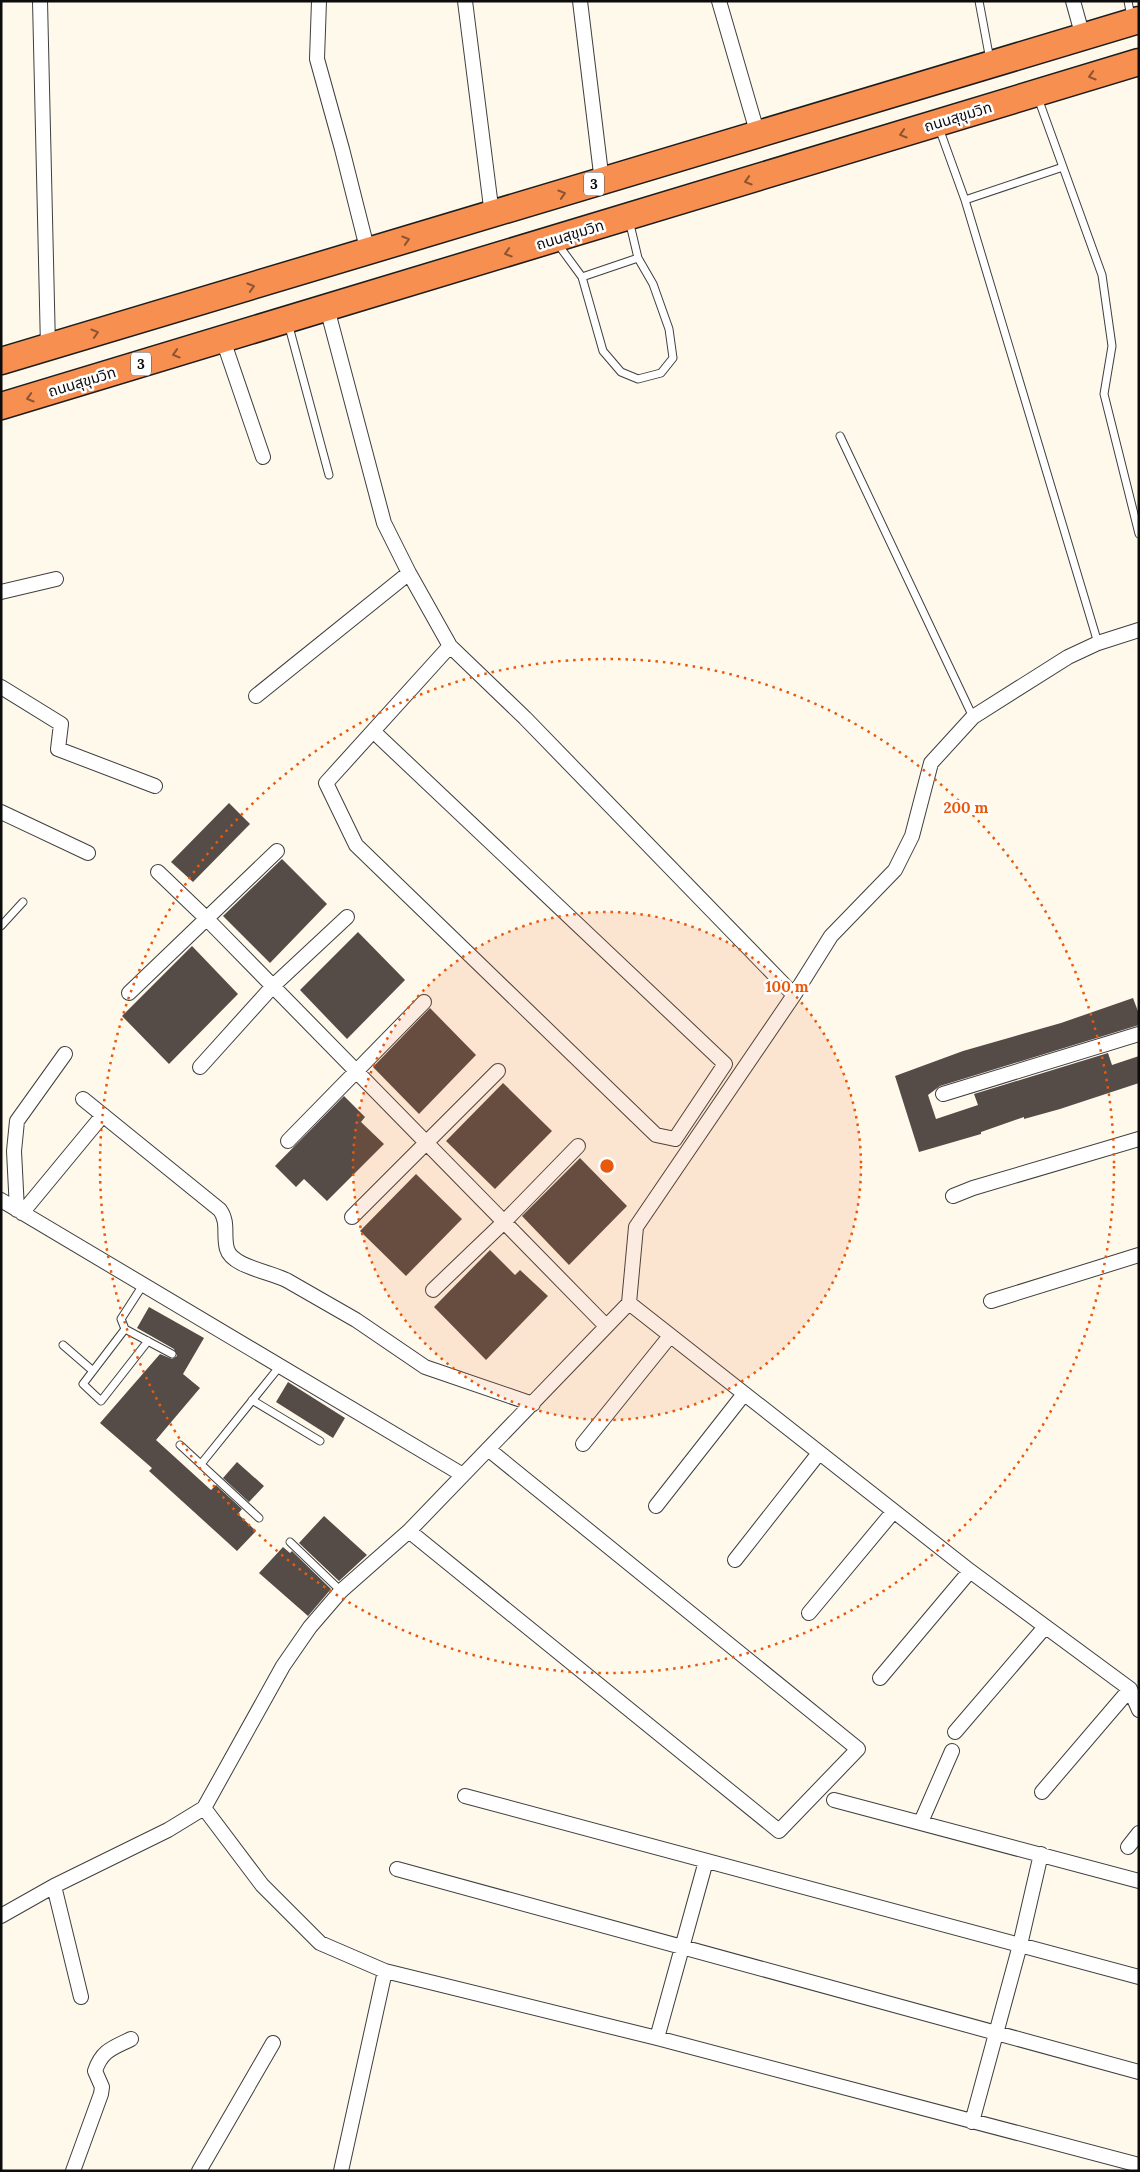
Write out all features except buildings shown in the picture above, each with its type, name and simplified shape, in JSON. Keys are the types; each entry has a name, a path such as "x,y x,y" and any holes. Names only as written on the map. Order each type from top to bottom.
{"highway":[{"name":"3","path":"1,361 1083,37 1133,15"},
{"name":"ถนนสุขุมวิท","path":"1,406 1139,62"}],"street":[{"path":"40,1 48,348"},
{"path":"319,1 317,59 368,252"},
{"path":"465,1 492,214"},
{"path":"580,1 602,182"},
{"path":"719,1 758,135"},
{"path":"1073,1 1083,37"},
{"path":"327,308 384,523 409,573 450,646 525,718 794,995"},
{"path":"223,340 263,456"},
{"path":"256,696 409,573"},
{"path":"1,592 56,579"},
{"path":"1,1916 54,1886 168,1830 204,1808 283,1666 310,1627 341,1591 409,1531 629,1303 636,1227 794,995 831,936 895,870 912,836 931,763 972,717 1068,657 1098,643 1139,630"},
{"path":"373,731 725,1064 675,1139 656,1134 356,846 326,783 373,731 450,646"},
{"path":"1,687 61,724 58,749 155,786"},
{"path":"1,812 88,853"},
{"path":"128,993 277,851"},
{"path":"158,872 206,918 606,1326"},
{"path":"200,1067 273,986 347,917"},
{"path":"288,1141 424,1002"},
{"path":"943,1094 1139,1034"},
{"path":"19,1211 14,1150 17,1121 65,1054"},
{"path":"352,1217 498,1071"},
{"path":"84,1099 220,1210 226,1219 227,1248 231,1256 241,1264 277,1275 288,1281 356,1320 425,1367 533,1404"},
{"path":"19,1211 103,1114"},
{"path":"953,1196 973,1188 1139,1139"},
{"path":"433,1290 504,1222 578,1146"},
{"path":"1,1200 463,1475"},
{"path":"991,1301 1139,1255"},
{"path":"629,1303 970,1572 1130,1689 1139,1710"},
{"path":"582,1444 670,1336"},
{"path":"656,1506 744,1394"},
{"path":"409,1531 779,1831 858,1749 488,1450"},
{"path":"735,1560 819,1453"},
{"path":"809,1613 894,1512"},
{"path":"880,1678 970,1572"},
{"path":"955,1732 1045,1627"},
{"path":"1042,1792 1130,1689"},
{"path":"921,1822 952,1751"},
{"path":"465,1796 1139,1977"},
{"path":"834,1800 1139,1881"},
{"path":"204,1808 262,1885 320,1943 385,1971 657,2038 972,2122 1114,2165 1139,2166"},
{"path":"1128,1846 1139,1833"},
{"path":"972,2122 1020,1945 1041,1854"},
{"path":"657,2038 706,1861"},
{"path":"396,1869 1139,2072"},
{"path":"54,1886 81,1996"},
{"path":"341,2171 385,1971"},
{"path":"73,2171 101,2094 102,2087 95,2071 99,2060 106,2052 132,2039"},
{"path":"198,2171 273,2043"}],"lane":[{"path":"979,1 991,65"},
{"path":"1036,93 1102,274 1112,346 1104,394 1139,534"},
{"path":"937,123 965,200 1098,643"},
{"path":"965,200 1063,167"},
{"path":"554,239 582,277 603,351 621,372 638,379 661,373 673,358 670,329 653,284 638,258 629,217"},
{"path":"582,277 638,258"},
{"path":"287,320 329,475"},
{"path":"840,436 972,717"},
{"path":"1,926 23,902"},
{"path":"143,1285 121,1319 125,1329 172,1354"},
{"path":"125,1329 83,1384 101,1401 148,1341"},
{"path":"63,1346 93,1371"},
{"path":"201,1464 280,1366"},
{"path":"252,1400 320,1441"},
{"path":"180,1445 259,1518"},
{"path":"290,1542 341,1591"}]}
